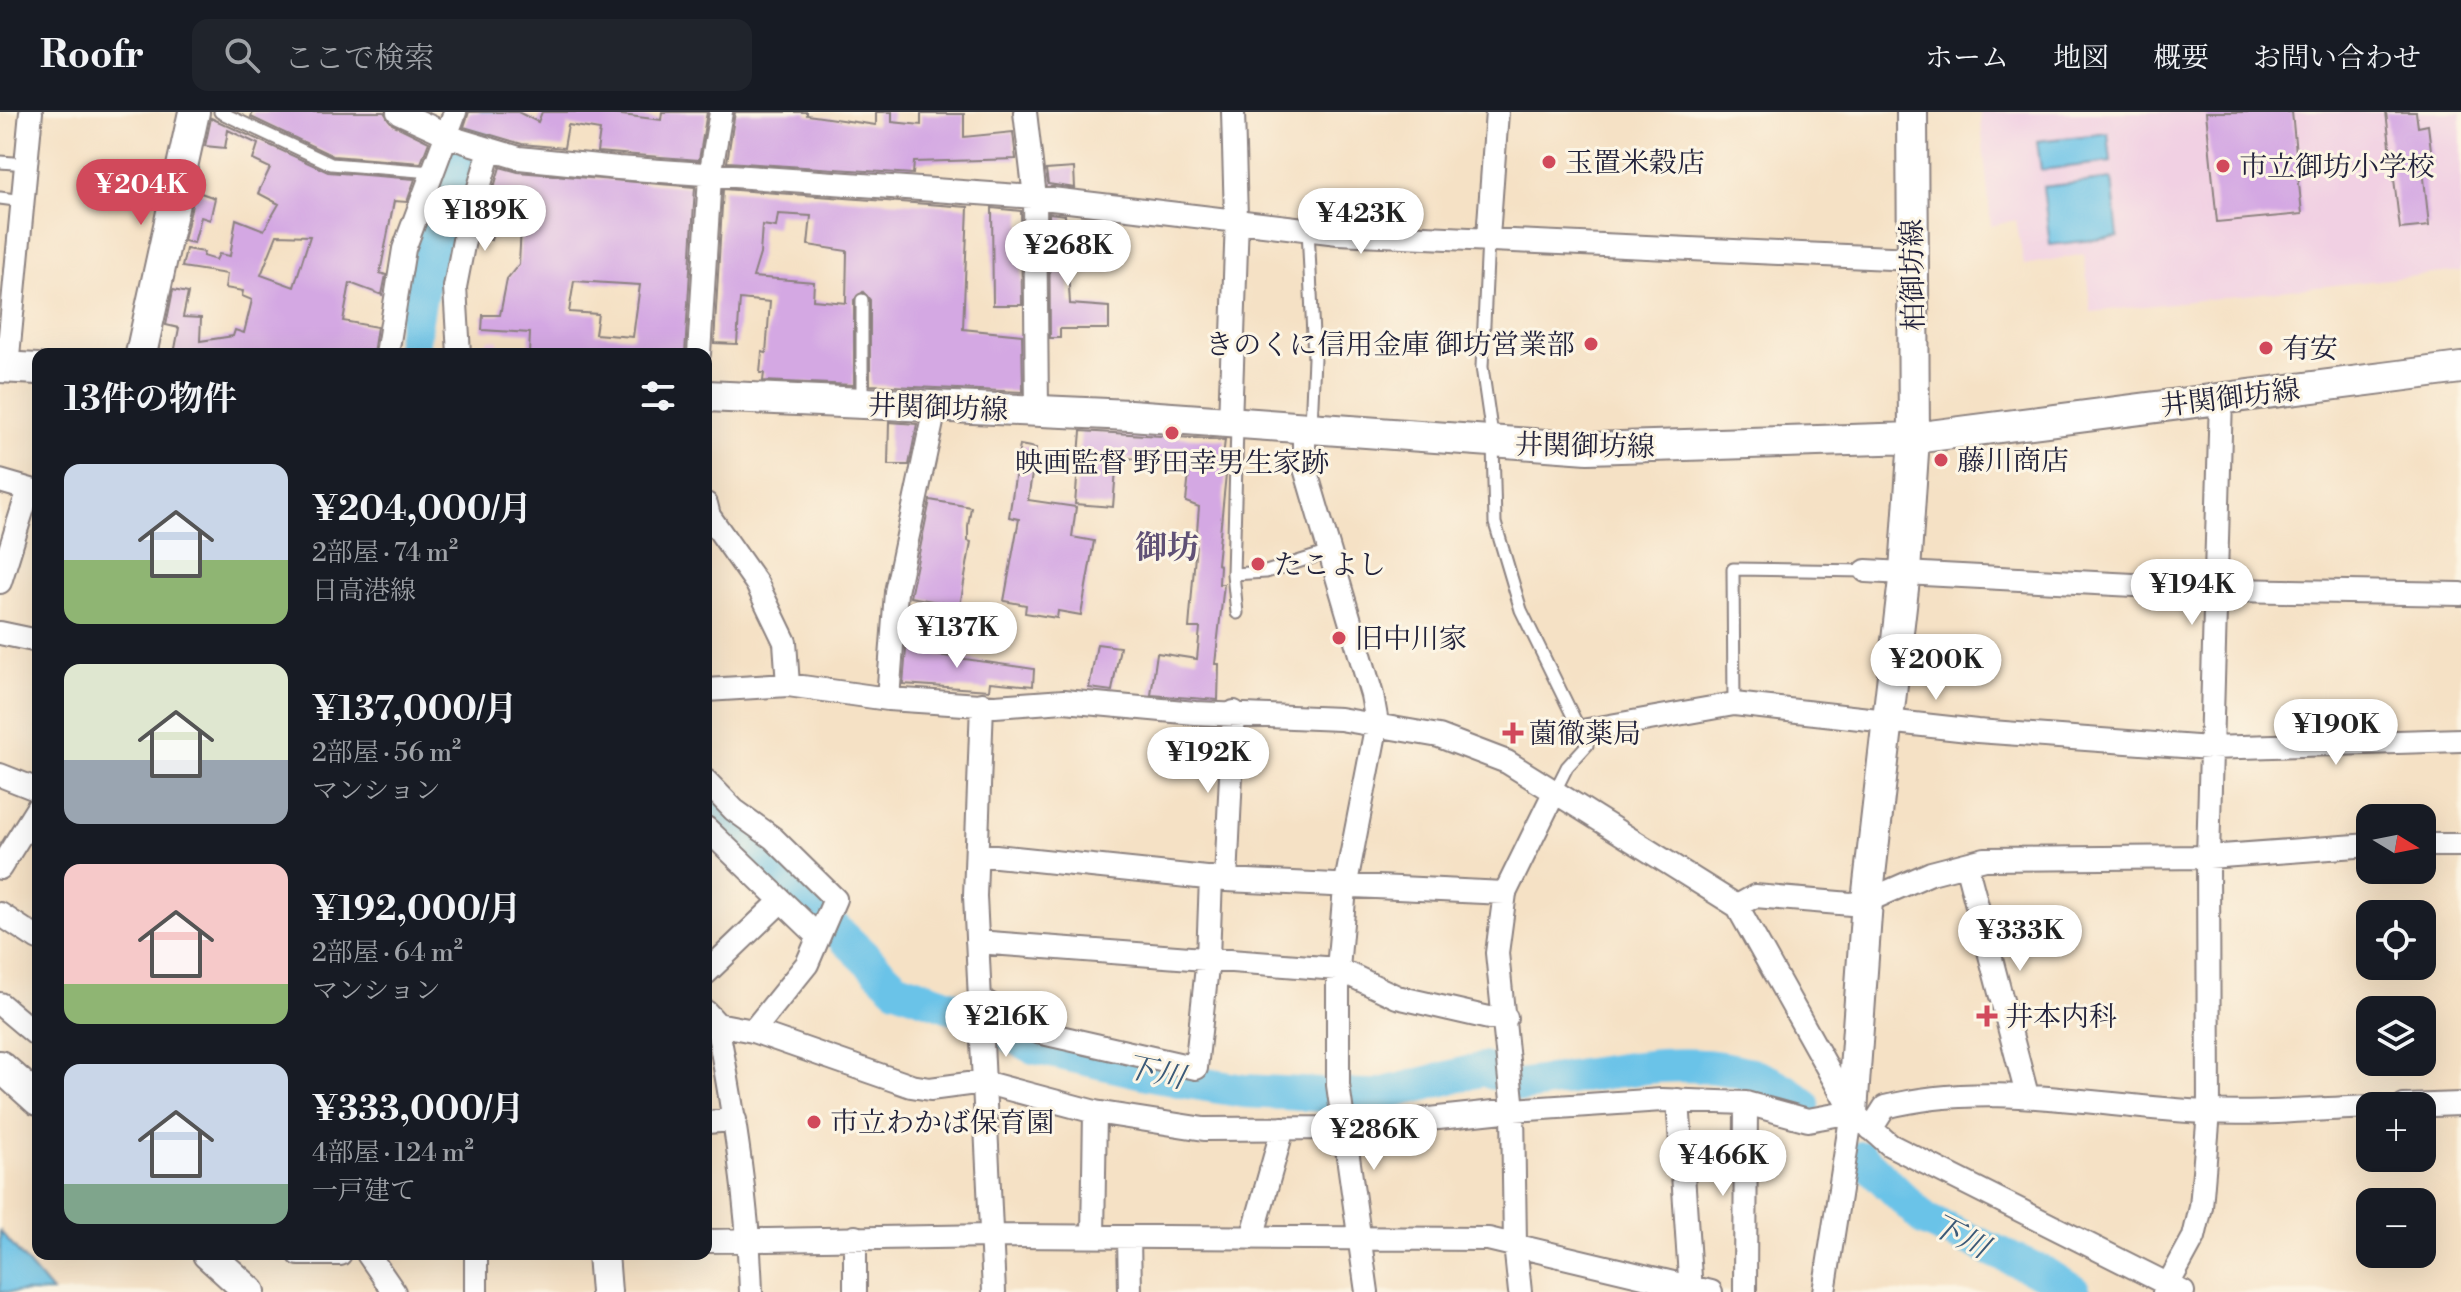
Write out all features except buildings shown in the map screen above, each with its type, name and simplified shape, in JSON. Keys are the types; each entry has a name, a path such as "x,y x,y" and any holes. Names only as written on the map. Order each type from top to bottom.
{"main road":[{"path":"142,348 194,112"},
{"name":"柏御坊線","path":"1862,1120 1867,901 1905,571 1914,438 1912,112"},
{"path":"4,367 32,369"},
{"name":"井関御坊線","path":"712,396 1037,410 1588,448 1914,438 2461,368"},
{"path":"0,1066 32,1095"},
{"path":"215,1260 250,1292"},
{"path":"603,1260 606,1292"}],"street":[{"path":"4,367 8,262 23,201 31,112"},
{"path":"398,112 453,137 519,158 710,176 1035,197 1236,218 1338,233 1488,237 1912,259"},
{"path":"388,348 404,249 432,172 453,137 455,112"},
{"path":"699,348 710,176 721,112"},
{"path":"1025,112 1035,197 1037,410"},
{"path":"1233,112 1236,218 1233,423"},
{"path":"1488,237 1497,112"},
{"path":"459,348 455,287 465,235 490,150"},
{"path":"712,690 788,685 888,699 995,706 1064,701 1195,713 1234,712 1377,723 1439,736 1507,762 1649,848 1737,906 1862,1120 1890,1145 2172,1290 2194,1237 2201,1207 2209,1112 2208,857 2221,398"},
{"path":"888,699 896,592 935,408"},
{"path":"1308,427 1304,465 1372,695 1377,723 1345,888 1338,969 1338,1085 1367,1292"},
{"path":"0,481 32,492"},
{"path":"0,582 32,495"},
{"path":"712,520 757,584 785,642 788,685"},
{"path":"1866,571 2216,589 2461,594"},
{"path":"0,633 32,640"},
{"path":"982,704 977,942 994,1292"},
{"path":"1582,731 1734,704 1977,731 2210,748 2461,740"},
{"path":"982,1004 1038,1032 1196,1068 1219,879 1234,712"},
{"path":"0,775 32,788"},
{"path":"712,787 734,810 773,838 835,899 807,964 753,1031"},
{"path":"1520,1292 1515,1244 1513,1110 1497,953 1505,893 1554,793"},
{"path":"0,868 32,817"},
{"path":"712,834 819,933"},
{"path":"2436,845 2461,845"},
{"path":"1737,906 1755,896 1851,904 1867,901 1931,873 1985,859 2208,857 2356,846"},
{"path":"977,854 1219,879 1345,888 1505,893"},
{"path":"1966,864 2027,1095"},
{"path":"712,967 781,901"},
{"path":"0,914 32,935"},
{"path":"977,942 1338,969 1397,997 1489,1018 1506,1018"},
{"path":"0,1004 32,1031"},
{"path":"712,1021 753,1031 911,1086 930,1089 983,1082 1095,1112 1204,1129 1283,1128 1344,1120 1678,1100 1746,1103 1808,1120 1862,1120 1885,1107 1916,1099 2027,1095 2209,1112 2356,1107"},
{"path":"712,1029 735,1120 749,1240 751,1292"},
{"path":"712,1241 991,1236 1488,1239 1697,1290 1678,1100"},
{"path":"1745,1292 1746,1103"},
{"path":"2436,1105 2461,1104"},
{"path":"1093,1236 1095,1112"},
{"path":"712,1122 735,1120"},
{"path":"1824,1292 1862,1120"},
{"path":"1252,1238 1283,1128"},
{"path":"855,1237 855,1292"},
{"path":"1129,1237 1130,1292"},
{"path":"372,1260 394,1292"},
{"path":"476,1260 476,1292"}],"lane":[{"path":"220,112 245,116 331,164 432,172"},
{"path":"0,162 27,164"},
{"path":"0,198 23,201"},
{"path":"1308,227 1314,358 1308,427"},
{"path":"1488,237 1482,367 1493,443 1495,523 1521,610 1587,745 1567,767 1554,793"},
{"path":"862,300 862,404"},
{"path":"1233,423 1233,574 1237,613"},
{"path":"1233,574 1266,572 1329,552"},
{"path":"1734,704 1733,569 1866,571"}],"shaded area":[{"name":"市立御坊小学校","path":"1980,112 2461,112 2461,271 2091,312 2084,254 2024,265 2016,220 1991,226"},
{"path":"498,339 499,348 465,348 487,346 487,340"}],"water":[{"path":"2108,133 2111,162 2041,170 2037,141"},
{"path":"2112,179 2118,237 2050,245 2043,187"},
{"path":"0,1231 52,1292 0,1292"}],"waterway":[{"name":"下川","path":"413,348 426,271 453,186 477,137 504,112"},
{"name":"下川","path":"712,812 896,987 961,1010 1033,1047 1182,1081 1244,1091 1376,1096 1483,1069 1493,1073"},
{"name":"下川","path":"1524,1085 1631,1069 1706,1066 1741,1072 1774,1084 1803,1104"},
{"name":"下川","path":"1862,1158 1925,1220 2046,1274 2074,1292"}],"place":[{"name":"玉置米穀店","path":"1549,162"},
{"name":"市立御坊小学校","path":"2223,166"},
{"name":"きのくに信用金庫 御坊営業部","path":"1591,344"},
{"name":"有安","path":"2266,348"},
{"name":"映画監督 野田幸男生家跡","path":"1172,433"},
{"name":"藤川商店","path":"1941,460"},
{"name":"たこよし","path":"1258,564"},
{"name":"旧中川家","path":"1339,638"},
{"name":"薗徹薬局","path":"1513,733"},
{"name":"井本内科","path":"1987,1016"},
{"name":"市立わかば保育園","path":"814,1122"}],"district":[{"name":"御坊","path":"1167,547"}]}
